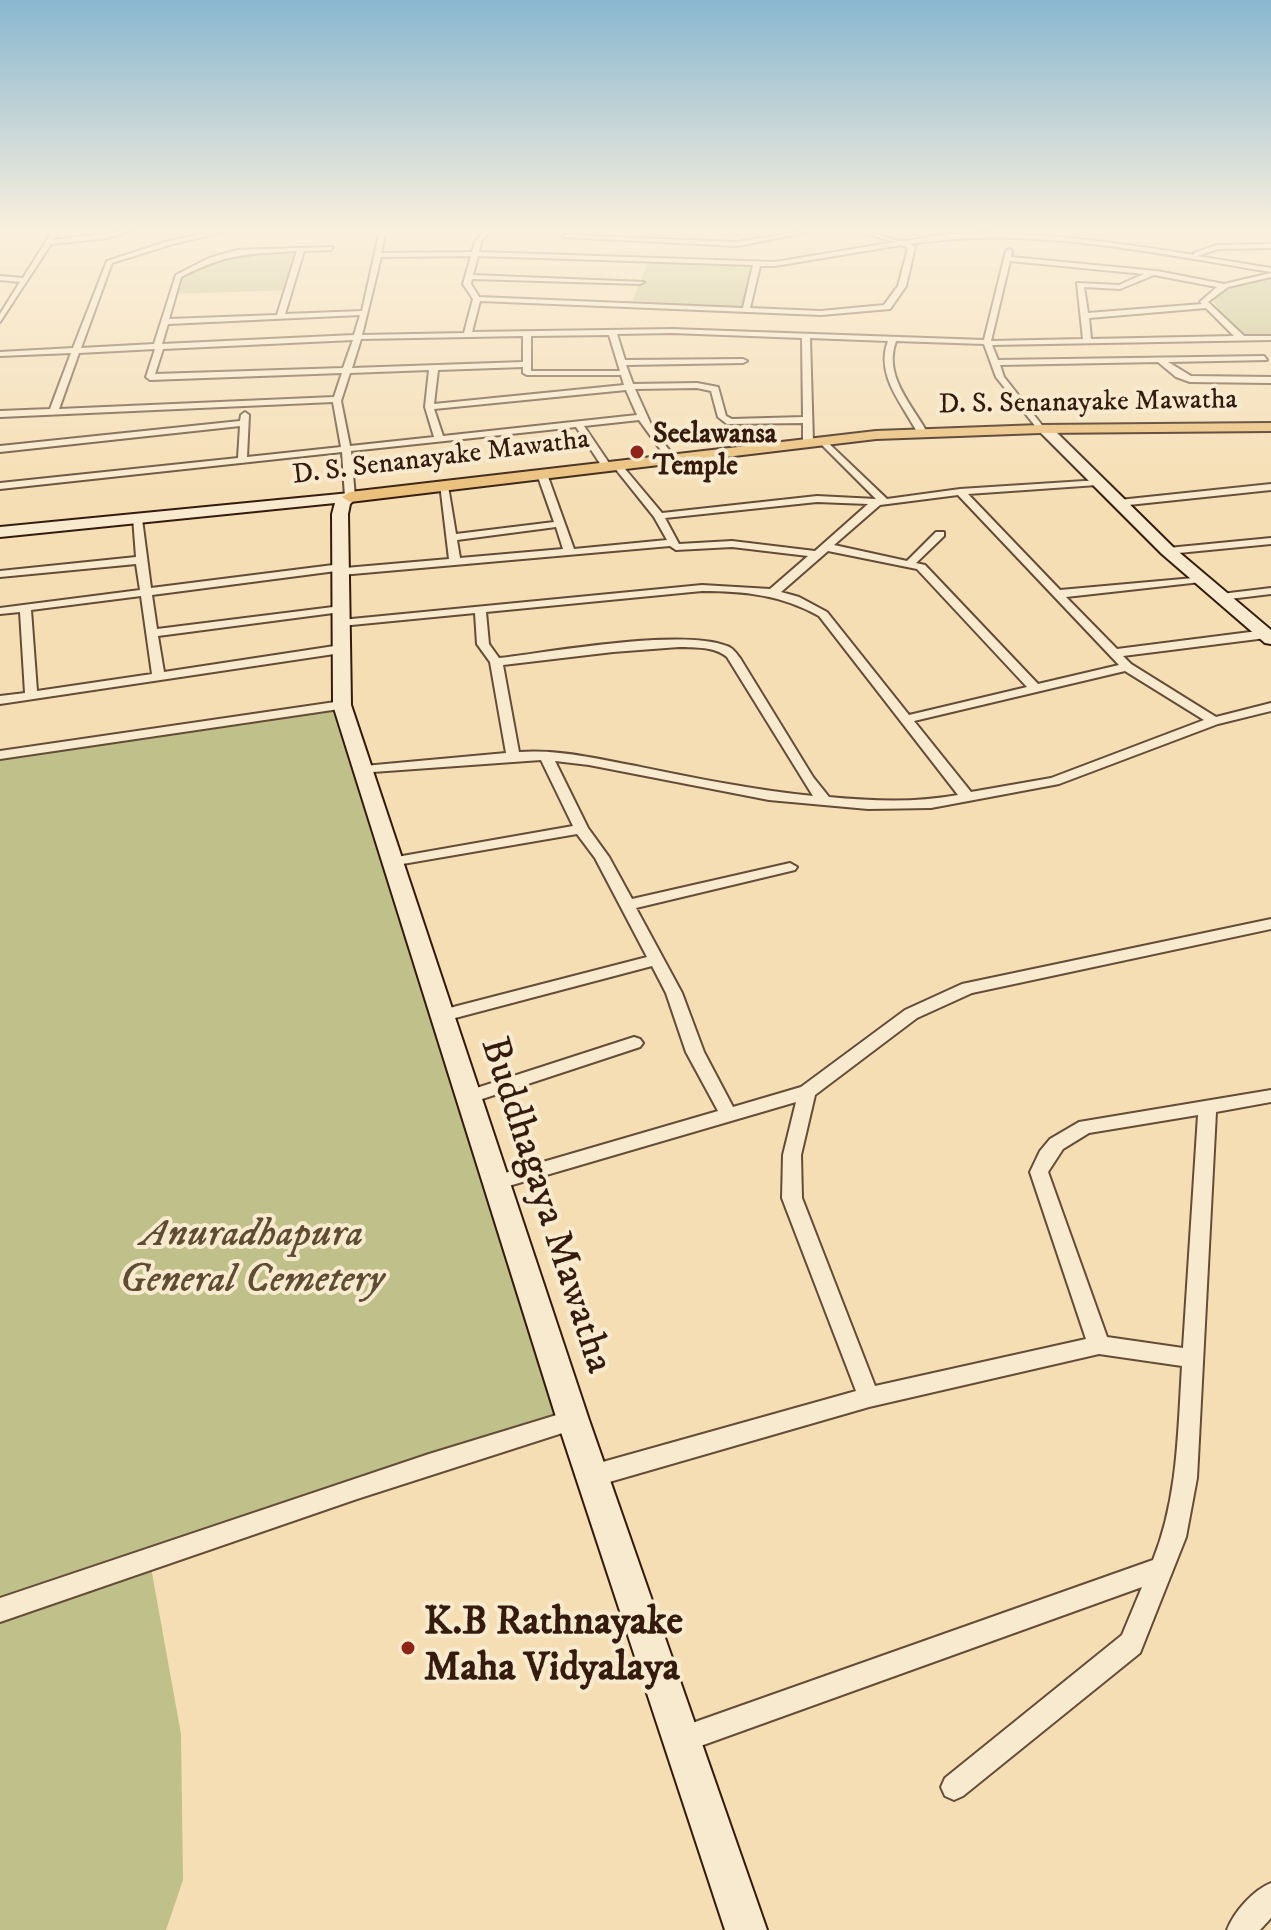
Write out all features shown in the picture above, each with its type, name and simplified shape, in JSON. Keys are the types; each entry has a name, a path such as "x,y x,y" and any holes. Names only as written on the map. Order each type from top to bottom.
{"main road":[{"name":"D. S. Senanayake Mawatha","path":"0,532 350,497 671,458 922,432 1271,427"},
{"path":"1042,429 1168,551 1268,636"},
{"name":"Buddhagaya Mawatha","path":"350,497 343,502 340,514 342,705 573,1420 746,1930"}],"street":[{"path":"53,412 87,320"},
{"path":"209,320 164,322 150,377 527,364"},
{"path":"350,497 337,399 363,320"},
{"path":"468,334 472,320"},
{"path":"672,331 673,320"},
{"path":"993,320 988,343 1000,377 1042,429"},
{"path":"1085,320 1087,341"},
{"path":"1221,320 1268,361"},
{"path":"0,354 357,337 672,331 988,343 1271,338"},
{"path":"612,332 643,417 660,448 671,458"},
{"path":"527,333 527,373 547,375 743,361"},
{"path":"806,336 807,420 815,442 881,502"},
{"path":"893,339 888,347 889,377 922,432"},
{"path":"1160,360 1179,375 1190,379 1271,380"},
{"path":"995,363 1268,361"},
{"path":"434,366 429,407 440,440"},
{"path":"429,407 630,387 710,386 715,389 723,419 740,422 807,420"},
{"path":"0,414 337,399"},
{"path":"242,461 246,403"},
{"path":"0,486 643,417"},
{"path":"0,449 244,423"},
{"path":"579,425 659,516 676,547 732,544 815,554"},
{"path":"542,474 570,553"},
{"path":"659,516 817,499 881,502 960,492 1097,482"},
{"path":"443,486 455,563"},
{"path":"1119,503 1271,487"},
{"path":"960,492 1127,667 1214,721"},
{"path":"773,593 815,554 881,502"},
{"path":"137,519 143,592 158,676"},
{"path":"453,537 559,524"},
{"path":"911,562 940,534"},
{"path":"1168,551 1271,541"},
{"path":"0,611 341,569 455,563 674,543"},
{"path":"826,547 911,562 929,574 1036,689"},
{"path":"0,574 140,560"},
{"path":"1058,594 1201,579"},
{"path":"152,633 341,627 702,588 729,587 773,593 802,602 823,614 967,797"},
{"path":"1221,597 1271,591"},
{"path":"25,608 31,695"},
{"path":"480,611 483,644 496,662 513,754"},
{"path":"0,700 158,676 341,627"},
{"path":"1115,653 1268,636"},
{"path":"496,662 670,644 724,648 735,660 825,802"},
{"path":"906,719 1127,667"},
{"path":"0,755 342,705"},
{"path":"364,770 513,754 546,756 604,763 769,796 899,806 1054,781 1214,721 1271,707"},
{"path":"546,756 581,829 602,857 674,993 695,1052 729,1116"},
{"path":"391,862 581,829"},
{"path":"628,905 790,867"},
{"path":"495,1183 807,1092 911,1014 968,988 1271,924"},
{"path":"440,1016 656,960"},
{"path":"467,1098 634,1043"},
{"path":"807,1092 792,1155 792,1198 869,1397"},
{"path":"1099,1345 1039,1172 1046,1154 1057,1140 1085,1127 1271,1096"},
{"path":"954,1787 1131,1644 1174,1537 1186,1478 1207,1106"},
{"path":"592,1476 869,1397 1099,1345 1191,1358"},
{"path":"0,1610 150,1562 486,1445 573,1420"},
{"path":"681,1740 1162,1568"},
{"path":"1241,1930 1271,1897"}],"green space":[{"path":"1227,320 1271,320 1271,336 1249,337"},
{"name":"Anuradhapura General Cemetery","path":"342,705 573,1420 150,1562 181,1734 183,1880 166,1930 0,1930 0,757"}],"place":[{"name":"Seelawansa Temple","path":"637,452"},
{"name":"K.B Rathnayake Maha Vidyalaya","path":"408,1648"}]}
